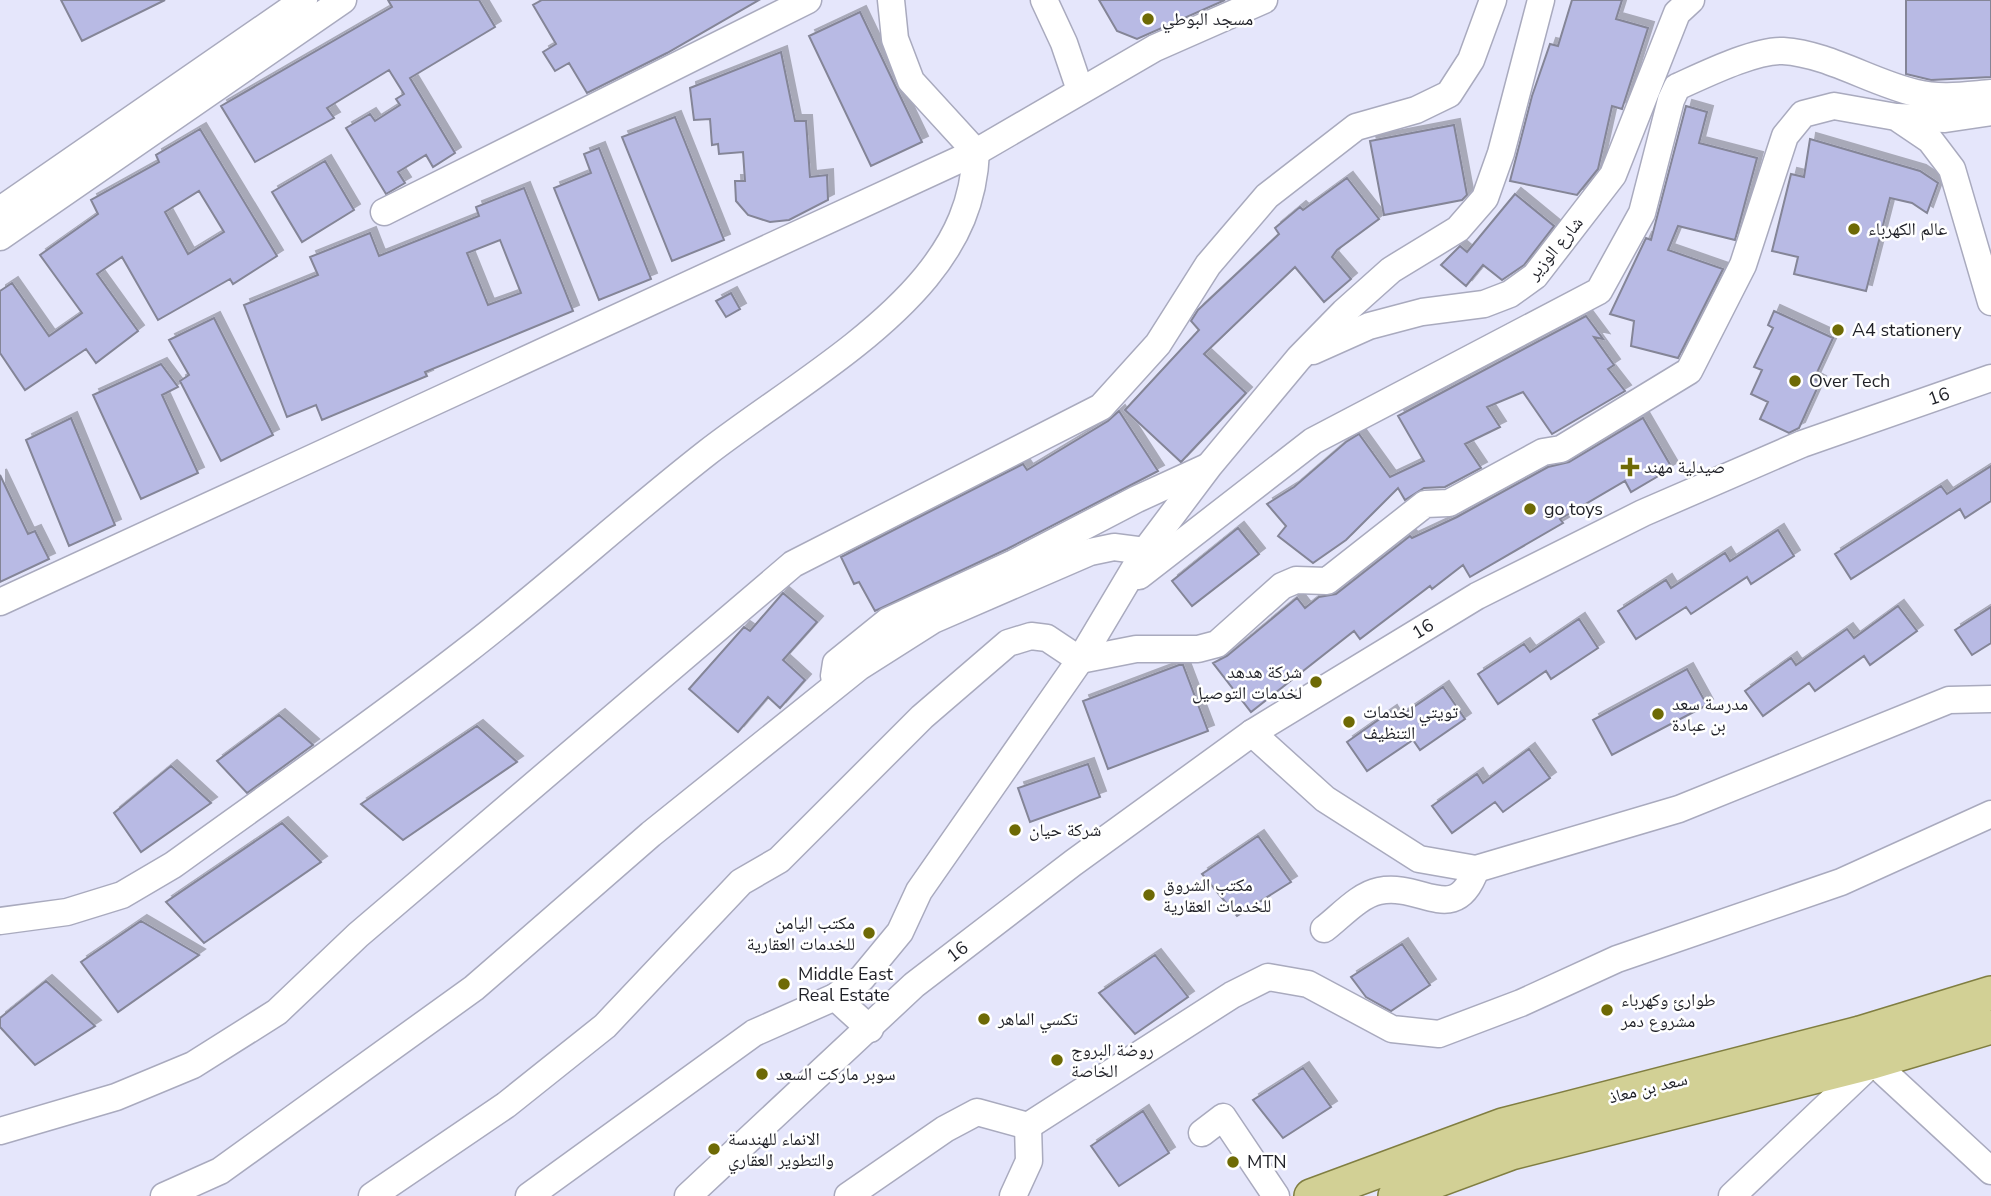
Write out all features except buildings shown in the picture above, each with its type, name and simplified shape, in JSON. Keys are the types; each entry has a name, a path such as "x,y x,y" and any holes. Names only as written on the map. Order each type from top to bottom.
{"main road":[{"name":"سعد بن معاذ","path":"1395,1196 1511,1153 1866,1048 1991,993"},
{"name":"سعد بن معاذ","path":"1311,1196 1503,1125 1866,1048 1991,1027"}],"street":[{"path":"0,210 304,0"},
{"path":"0,237 343,0"},
{"path":"384,212 808,0"},
{"path":"891,0 895,39 911,81 976,152"},
{"path":"1044,0 1064,43 1080,90"},
{"path":"0,602 976,152 1155,48 1264,0"},
{"path":"0,1131 116,1097 193,1065 277,1012 358,935 793,564 1101,407 1158,344 1209,265 1267,196 1356,127 1416,110 1449,94 1471,60 1493,0"},
{"path":"529,1196 754,1033 835,997 871,971 881,954 900,932 919,891 1080,660 1145,551 1209,466 1299,358 1391,270 1458,229 1485,198 1501,153 1541,0"},
{"name":"شارع الوزير","path":"1299,358 1370,326 1422,312 1484,304 1510,294 1535,276 1613,176 1677,13 1691,0"},
{"path":"1127,585 1312,441 1599,291 1642,213 1671,100 1677,88 1765,53 1782,51 1804,55 1916,93 1939,97 1991,93"},
{"path":"372,1196 506,1105 605,1026 741,882 779,860 922,717 1008,643 1031,636 1047,638 1080,660 1136,649 1198,649 1217,644 1282,586 1296,580 1327,581 1425,504 1449,503 1543,452 1561,449 1670,386 1689,371 1743,265 1786,136 1803,114 1834,106 1896,117 1945,119 1991,112"},
{"path":"1896,117 1930,140 1952,169 1991,302"},
{"path":"0,921 67,912 122,895 173,865 474,645 697,461 863,336 907,298 940,257 965,216 976,152"},
{"name":"16","path":"688,1196 870,1029 914,985 1084,855 1252,733 1477,596 1643,513 1802,444 1991,378"},
{"path":"832,692 836,663 888,621 1014,563 1137,499 1209,466"},
{"path":"164,1196 220,1171 474,988 651,834 832,692 859,667 933,620 1090,552 1114,547 1145,551"},
{"path":"1252,733 1325,799 1419,859 1476,869 1679,809 1949,700 1991,699"},
{"path":"848,1196 945,1129 977,1112 1028,1126 1232,995 1268,977 1308,984 1392,1029 1439,1034 1521,1003 1617,959 1841,882 1991,814"},
{"path":"1324,929 1378,891 1411,892 1451,901 1461,897 1470,887 1476,869"},
{"path":"881,954 914,985"},
{"path":"835,997 870,1029"},
{"path":"1732,1196 1866,1048 1991,1171"},
{"path":"1202,1133 1223,1117 1276,1196"},
{"path":"1013,1196 1029,1161 1028,1126"}],"place":[{"name":"مسجد البوطي","path":"1148,19"},
{"name":"عالم الكهرباء","path":"1854,229"},
{"name":"A4 stationery","path":"1838,330"},
{"name":"Over Tech","path":"1795,381"},
{"name":"صيدلية مهند","path":"1630,467"},
{"name":"go toys","path":"1530,509"},
{"name":"شركة هدهد لخدمات التوصيل","path":"1316,682"},
{"name":"مدرسة سعد بن عبادة","path":"1658,714"},
{"name":"تويتي لخدمات التنظيف","path":"1349,722"},
{"name":"شركة حيان","path":"1015,830"},
{"name":"مكتب الشروق للخدمات العقارية","path":"1149,895"},
{"name":"مكتب اليامن للخدمات العقارية","path":"869,933"},
{"name":"Middle East Real Estate","path":"784,984"},
{"name":"طوارئ وكهرباء مشروع دمر","path":"1607,1010"},
{"name":"تكسي الماهر","path":"984,1019"},
{"name":"روضة البروج الخاصة","path":"1057,1060"},
{"name":"سوبر ماركت السعد","path":"762,1074"},
{"name":"الانماء للهندسة والتطوير العقاري","path":"714,1149"},
{"name":"MTN","path":"1233,1162"}]}
